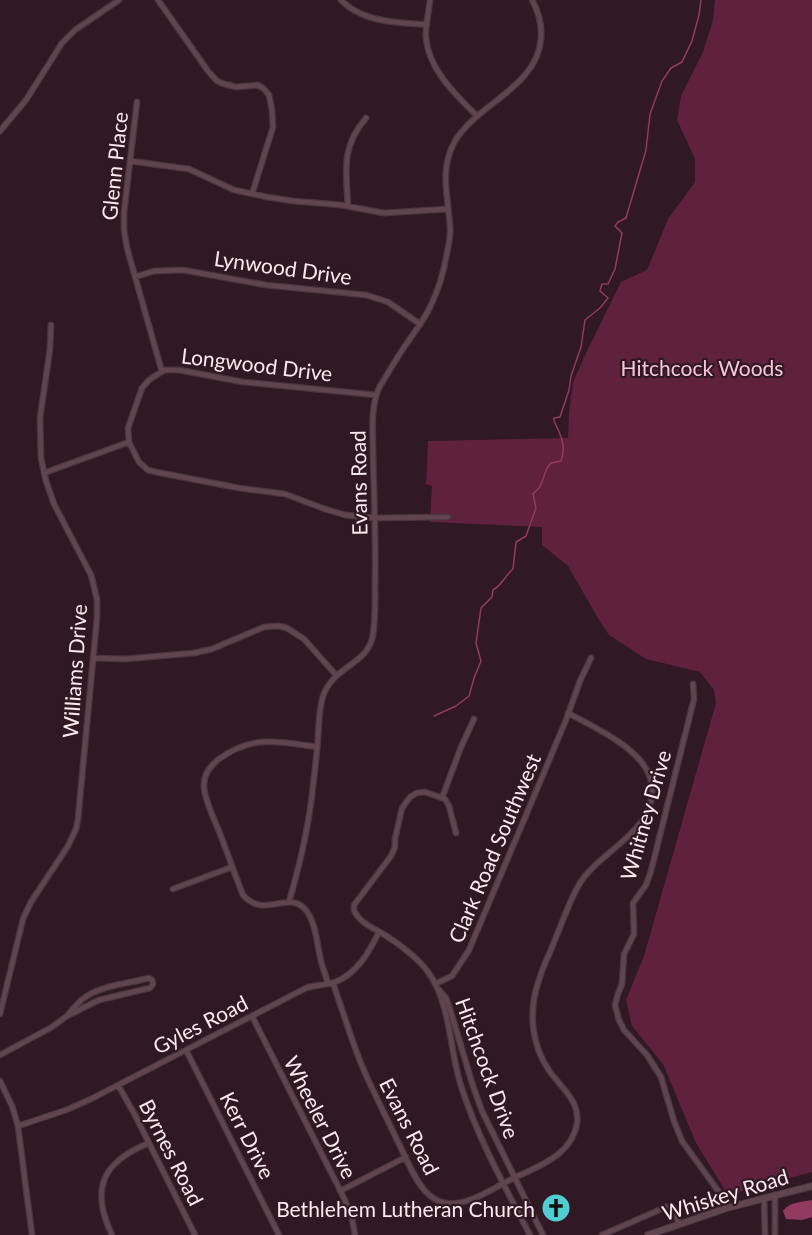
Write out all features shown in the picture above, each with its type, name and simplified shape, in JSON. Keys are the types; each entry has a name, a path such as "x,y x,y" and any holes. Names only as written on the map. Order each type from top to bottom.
{"main road":[{"name":"Whiskey Road","path":"648,1235 727,1208 812,1186"}],"street":[{"path":"0,131 26,100 62,43 75,30 119,0"},
{"path":"158,0 216,80 236,87 258,85 269,95 273,127 252,194"},
{"path":"340,0 348,8 373,18 427,25"},
{"path":"430,0 427,25 428,45 434,65 445,81 477,116"},
{"name":"Evans Road","path":"532,0 538,13 541,34 534,62 523,77 460,133 448,155 444,177 450,229 445,262 432,304 376,395 373,409 375,596 372,639 359,658 329,683 323,697 307,836 289,902 299,904 308,914 316,936 321,961 360,1062 406,1157 426,1192 445,1203 462,1203 540,1166 561,1152 572,1138 577,1120 576,1109 572,1101 546,1065 536,1041 533,1008 540,976 580,883 593,867 636,828 652,796 651,780 641,761 613,738 568,713"},
{"name":"Glenn Place","path":"137,102 123,221 127,248 162,372"},
{"path":"348,206 347,152 356,130 366,118"},
{"path":"130,161 186,168 224,186 252,194 293,201 348,206 384,213 448,209"},
{"name":"Lynwood Drive","path":"135,277 154,271 183,270 266,285 366,295 388,302 420,324"},
{"name":"Williams Drive","path":"0,1014 23,919 76,829 81,799 97,608 94,583 54,504 41,458 40,418 50,349 51,325"},
{"name":"Longwood Drive","path":"129,442 128,428 142,388 149,380 172,369 243,382 376,395"},
{"path":"44,473 129,442 139,462 148,470 239,488 285,494 337,513 375,518 448,517"},
{"path":"93,658 125,659 194,653 212,649 264,627 278,626 287,628 304,639 336,675"},
{"name":"Clark Road Southwest","path":"436,987 452,976 469,950 591,658"},
{"name":"Whitney Drive","path":"693,684 694,699 651,871 646,885 633,903 634,934 624,954 622,984 615,1005 624,1030 647,1055 661,1077 682,1141 724,1199 727,1208"},
{"path":"442,798 474,719"},
{"path":"289,902 264,906 249,901 243,895 204,790 204,780 210,766 230,752 251,743 275,742 317,747"},
{"path":"436,987 429,972 387,936 370,927 355,914 354,905 391,856 395,847 402,808 413,795 421,792 442,798 449,806 456,832"},
{"path":"173,889 232,867"},
{"name":"Gyles Road","path":"18,1126 66,1110 306,988 331,983 346,976 363,961 380,932"},
{"path":"0,1055 99,1000 150,988 153,982 149,978 96,992 84,998 67,1016"},
{"name":"Hitchcock Drive","path":"436,987 446,998 452,1013 472,1086 482,1111 543,1235"},
{"name":"Hitchcock Drive","path":"436,987 446,1016 461,1089 476,1127 530,1235"},
{"name":"Wheeler Drive","path":"252,1016 340,1191 352,1218 355,1235"},
{"name":"Kerr Drive","path":"186,1050 279,1235"},
{"path":"0,1081 12,1106 18,1126 32,1235"},
{"name":"Byrnes Road","path":"118,1085 195,1235"},
{"path":"112,1235 101,1207 104,1182 118,1160 149,1143"},
{"path":"340,1191 406,1157"},
{"path":"775,1195 775,1235"},
{"path":"764,1198 765,1235"},
{"path":"602,1235 666,1207 674,1209 678,1224"}],"green space":[{"name":"Hitchcock Woods","path":"715,0 812,0 812,1172 728,1195 696,1143 663,1064 632,1026 626,1000 644,956 716,703 714,690 700,672 646,659 609,635 568,566 542,545 542,527 430,522 432,486 426,484 428,441 568,438 573,382 621,282 647,270 668,219 695,182 695,159 677,120 681,96 703,52 713,20"}],"shaded area":[{"path":"812,1200 812,1217 802,1220 786,1219 783,1211 786,1208 796,1203"}],"waterway":[{"path":"434,716 456,706 469,696 481,661 476,643 481,608 492,597 493,590 513,569 516,542 526,536 536,508 533,494 540,487 547,468 551,463 561,461 563,456 563,445 554,418 560,417 569,390 571,376 581,347 585,320 608,298 600,291 602,284 608,284 615,269 622,233 615,226 626,218 646,150 650,114 662,81 671,68 682,62 692,41 701,0"}],"place":[{"name":"Bethlehem Lutheran Church","path":"556,1208"}]}
